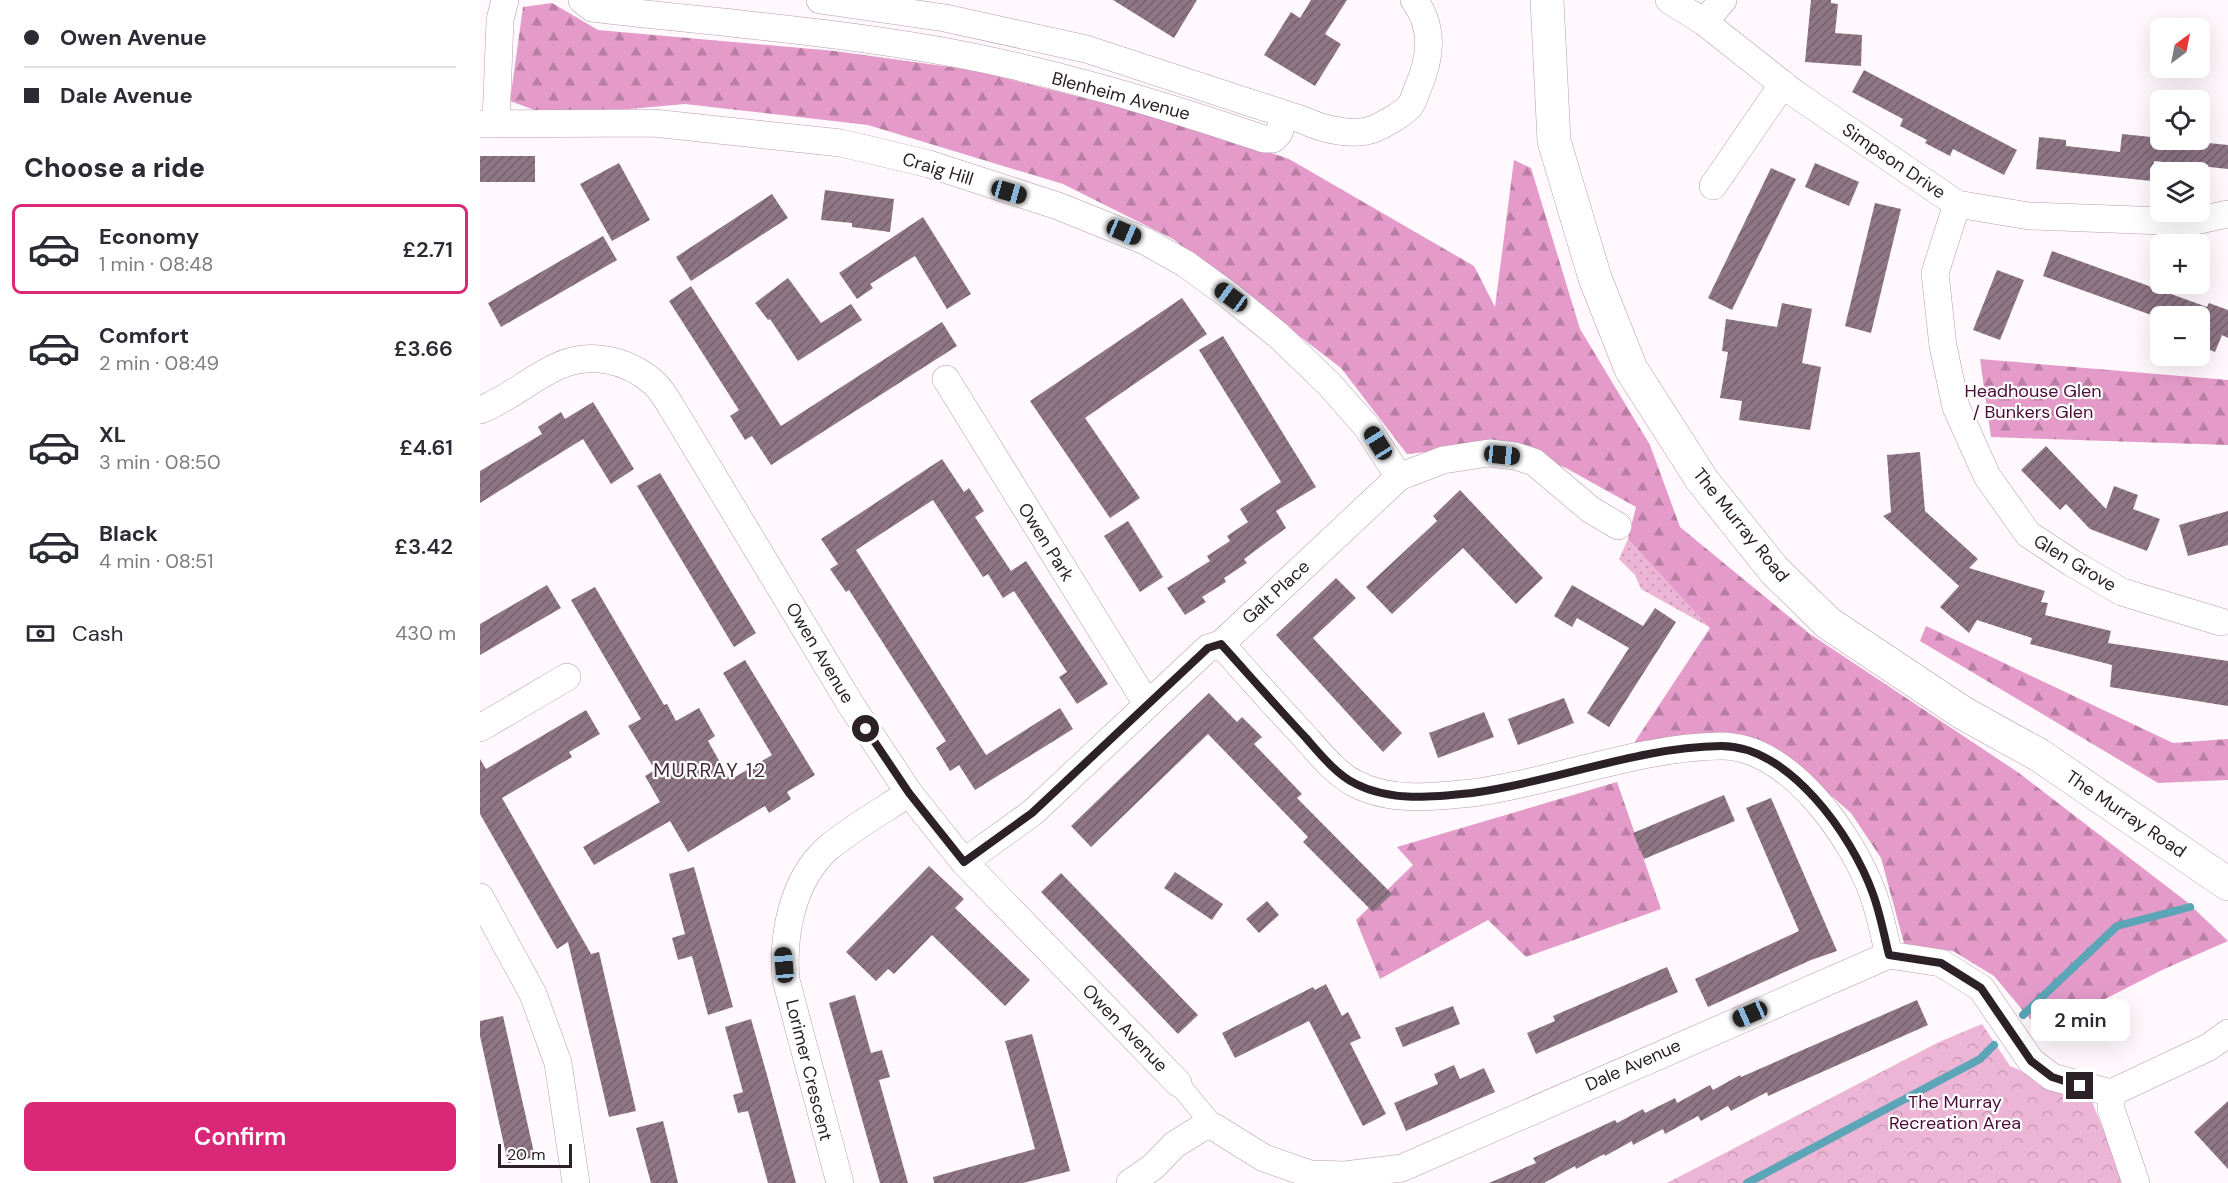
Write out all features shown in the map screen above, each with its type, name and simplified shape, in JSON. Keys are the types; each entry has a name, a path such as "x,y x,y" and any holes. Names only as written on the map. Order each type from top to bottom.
{"street":[{"path":"488,123 500,20 505,0"},
{"name":"Blenheim Avenue","path":"582,0 592,8 940,51 1149,100 1264,139 1273,139 1279,133 1285,114"},
{"name":"Blenheim Avenue","path":"820,0 945,18 1086,49 1285,114 1320,128 1348,131 1374,129 1409,107 1424,74 1431,45 1422,11 1414,0"},
{"name":"The Murray Road","path":"1546,0 1554,141 1595,278 1631,369 1702,480 1774,570 1828,623 1963,713 2039,755 2227,883"},
{"name":"Simpson Drive","path":"1670,0 1704,22 1783,84 1957,204 2029,216 2190,222 2228,214"},
{"path":"1704,22 1723,0"},
{"path":"940,51 945,18"},
{"path":"1713,186 1783,84"},
{"name":"Craig Hill","path":"488,123 653,123 841,143 929,164 1058,206 1145,241 1186,264 1231,297 1278,335 1329,384 1367,427 1399,477"},
{"name":"Glen Grove","path":"1957,204 1935,273 1943,346 1956,407 1987,476 2028,534 2072,563 2122,592 2226,619"},
{"name":"Owen Avenue","path":"480,410 556,366 579,359 604,359 630,366 655,384 686,431 851,705 909,793 964,862 1178,1083 1214,1127"},
{"name":"Owen Park","path":"946,379 1147,704"},
{"name":"Galt Place","path":"964,862 1032,813 1208,648 1221,644 1399,477 1443,460 1489,453 1515,456 1533,462 1591,510 1618,526"},
{"path":"1221,644 1327,761 1355,784 1393,797 1450,795 1505,788 1682,750 1723,746 1757,752 1785,770 1812,795 1843,836 1872,892 1889,955 1941,963 1981,988 2031,1061 2052,1077 2111,1093 2209,1047 2228,1033"},
{"path":"480,728 567,677"},
{"name":"Lorimer Crescent","path":"840,1183 786,980 783,950 800,884 827,849 909,793"},
{"path":"480,897 533,994 558,1063 576,1183"},
{"name":"Dale Avenue","path":"1214,1127 1264,1158 1310,1174 1345,1174 1402,1168 1889,955"},
{"path":"2111,1093 2111,1109 2136,1183"},
{"path":"1130,1183 1195,1131 1214,1127"}],"green space":[{"path":"552,3 598,30 835,51 972,70 1188,124 1289,159 1474,266 1495,307 1514,160 1531,168 1580,329 1650,445 1680,527 1810,634 2019,773 2187,902 2228,941 2162,970 2099,1002 2056,1031 2036,1026 1994,976 1953,951 1905,947 1881,858 1851,813 1790,760 1756,738 1634,743 1710,628 1628,539 1636,507 1566,468 1505,444 1407,454 1341,368 1173,239 1063,184 868,125 685,104 551,116 510,101 523,7"},
{"name":"Headhouse Glen / Bunkers Glen","path":"1980,359 2228,380 2228,445 1991,437"},
{"path":"1628,539 1711,628 1641,589 1635,575 1619,559"},
{"path":"1926,626 2173,743 2228,739 2228,780 2158,783 1920,641"},
{"path":"1617,782 1661,909 1526,957 1488,920 1380,979 1356,920 1413,865 1397,847"},
{"name":"The Murray Recreation Area","path":"1982,1024 2010,1066 2092,1102 2125,1183 1667,1183 1939,1042"}],"building":[{"path":"1113,0 1197,0 1174,38"},
{"path":"1311,0 1347,0 1325,34 1341,44 1315,86 1264,55 1291,12 1300,18"},
{"path":"1811,0 1831,0 1831,3 1838,4 1835,33 1862,35 1861,66 1805,62"},
{"path":"1864,70 2017,150 2004,175 1953,149 1950,156 1925,143 1927,140 1900,126 1903,119 1852,92"},
{"path":"2122,134 2150,137 2150,150 2210,150 2210,143 2228,145 2228,169 2210,167 2210,162 2154,161 2150,162 2150,181 2036,169 2039,137 2066,140 2066,146 2120,152"},
{"path":"480,156 535,156 535,182 480,182"},
{"path":"619,163 650,220 612,241 580,184"},
{"path":"1815,163 1859,182 1849,206 1805,187"},
{"path":"1771,168 1796,179 1732,310 1708,298"},
{"path":"825,190 894,199 890,232 852,227 852,223 821,220"},
{"path":"772,194 788,218 691,281 676,257"},
{"path":"1875,203 1901,209 1871,333 1845,326"},
{"path":"923,217 971,294 947,309 915,256 870,284 873,288 857,299 839,273"},
{"path":"603,236 617,260 501,327 488,303"},
{"path":"2052,251 2150,286 2150,294 2171,294 2204,306 2150,306 2150,315 2043,276"},
{"path":"1997,270 2024,280 2000,340 1973,330"},
{"path":"788,278 821,323 851,304 862,320 798,361 770,319 768,320 755,303"},
{"path":"691,286 781,426 942,322 957,346 771,465 752,436 745,440 730,416 739,410 669,301"},
{"path":"1182,298 1207,334 1085,418 1140,498 1110,518 1030,401"},
{"path":"1782,303 1812,309 1802,363 1821,367 1810,430 1739,420 1742,401 1720,398 1728,352 1722,351 1726,319 1777,327"},
{"path":"2209,303 2228,310 2228,338 2222,335 2215,352 2210,350"},
{"path":"1223,336 1316,487 1276,511 1286,528 1244,559 1247,563 1224,578 1226,582 1202,597 1206,602 1185,615 1167,588 1210,561 1207,556 1230,541 1227,536 1248,522 1240,509 1281,482 1199,350"},
{"path":"593,402 634,469 611,484 583,439 480,503 480,471 542,434 538,427 561,412 565,419"},
{"path":"2046,446 2106,509 2114,486 2138,495 2133,509 2160,519 2147,551 2090,529 2066,504 2060,510 2021,470"},
{"path":"1920,452 1925,511 1978,559 1969,568 2045,591 2041,602 2048,603 2045,615 2111,631 2108,643 2228,661 2228,706 2110,687 2112,665 2030,644 2032,638 1977,620 1969,633 1940,607 1959,586 1883,516 1891,512 1887,455"},
{"path":"942,459 964,492 969,488 984,511 975,517 1011,571 1026,561 1108,684 1077,704 1059,677 1067,672 1014,591 1003,598 988,574 983,577 933,500 856,550 986,755 1060,708 1073,729 975,790 959,765 950,771 936,748 946,741 849,590 846,592 830,569 838,564 821,539"},
{"path":"660,473 756,633 734,647 637,486"},
{"path":"1460,490 1543,578 1516,604 1463,548 1392,614 1366,587 1437,521 1433,516"},
{"path":"2228,511 2228,545 2188,556 2179,525"},
{"path":"1128,521 1163,577 1140,592 1104,536"},
{"path":"1336,578 1356,598 1313,638 1402,733 1383,752 1276,635"},
{"path":"547,585 561,608 480,655 480,624"},
{"path":"1572,585 1643,626 1655,608 1676,622 1609,727 1587,713 1629,648 1577,618 1572,627 1554,616"},
{"path":"595,587 664,705 667,704 676,721 699,708 715,736 708,741 730,780 772,755 723,673 745,660 815,775 787,792 791,799 769,813 765,806 688,852 670,821 594,865 583,847 660,802 645,776 655,770 628,726 641,719 571,600"},
{"path":"1209,693 1237,722 1242,717 1262,737 1254,744 1302,794 1297,798 1392,894 1373,912 1303,842 1308,837 1208,734 1091,847 1071,826"},
{"path":"1564,698 1574,723 1518,745 1508,719"},
{"path":"586,710 600,734 569,752 572,757 502,798 591,954 599,952 636,1111 609,1117 568,942 557,949 480,814 480,759 486,769"},
{"path":"1484,712 1494,737 1438,758 1429,733"},
{"path":"1724,795 1735,821 1644,859 1633,833"},
{"path":"1771,798 1837,951 1811,960 1708,1007 1695,979 1799,931 1746,808"},
{"path":"929,866 964,899 955,908 1030,980 1005,1006 932,935 894,974 888,969 876,981 846,952"},
{"path":"694,867 733,1007 708,1015 692,956 678,960 672,938 685,934 669,874"},
{"path":"1175,872 1223,904 1212,920 1164,888"},
{"path":"1061,873 1198,1015 1178,1034 1041,892"},
{"path":"1267,901 1279,915 1259,933 1246,919"},
{"path":"1667,967 1678,992 1536,1054 1527,1033 1555,1021 1553,1016"},
{"path":"1326,984 1342,1016 1348,1012 1361,1038 1350,1043 1386,1114 1363,1126 1309,1021 1235,1058 1222,1033 1313,987 1315,990"},
{"path":"855,995 871,1053 882,1050 890,1077 879,1080 908,1183 880,1183 829,1003"},
{"path":"1917,1000 1928,1025 1768,1096 1767,1092 1731,1111 1728,1106 1701,1121 1698,1116 1665,1134 1663,1129 1633,1145 1632,1141 1576,1169 1575,1166 1544,1183 1489,1183 1536,1163 1533,1158 1615,1120 1617,1123 1643,1109 1645,1113 1675,1098 1677,1103 1710,1085 1713,1090 1740,1075 1741,1077"},
{"path":"1453,1006 1460,1024 1403,1047 1395,1028"},
{"path":"503,1016 535,1157 508,1163 480,1036 480,1021"},
{"path":"751,1019 796,1183 768,1183 748,1111 738,1113 733,1095 743,1092 725,1027"},
{"path":"1032,1034 1070,1171 1023,1183 934,1183 933,1177 1035,1149 1005,1041"},
{"path":"1454,1065 1460,1079 1484,1068 1495,1092 1406,1131 1394,1103 1438,1084 1434,1074"},
{"path":"2228,1101 2228,1169 2194,1132"},
{"path":"663,1121 678,1183 651,1183 636,1128"}],"waterway":[{"path":"2023,1015 2117,926 2190,907"},
{"path":"1747,1183 1980,1059 1994,1045"}],"district":[{"name":"MURRAY 12","path":"710,770"}],"route":[{"path":"866,729 909,793 964,862 1032,813 1208,648 1221,644 1327,761 1355,784 1393,797 1450,795 1505,788 1682,750 1723,746 1757,752 1785,770 1812,795 1843,836 1872,892 1889,955 1941,963 1981,988 2031,1061 2052,1077 2080,1086"}]}
